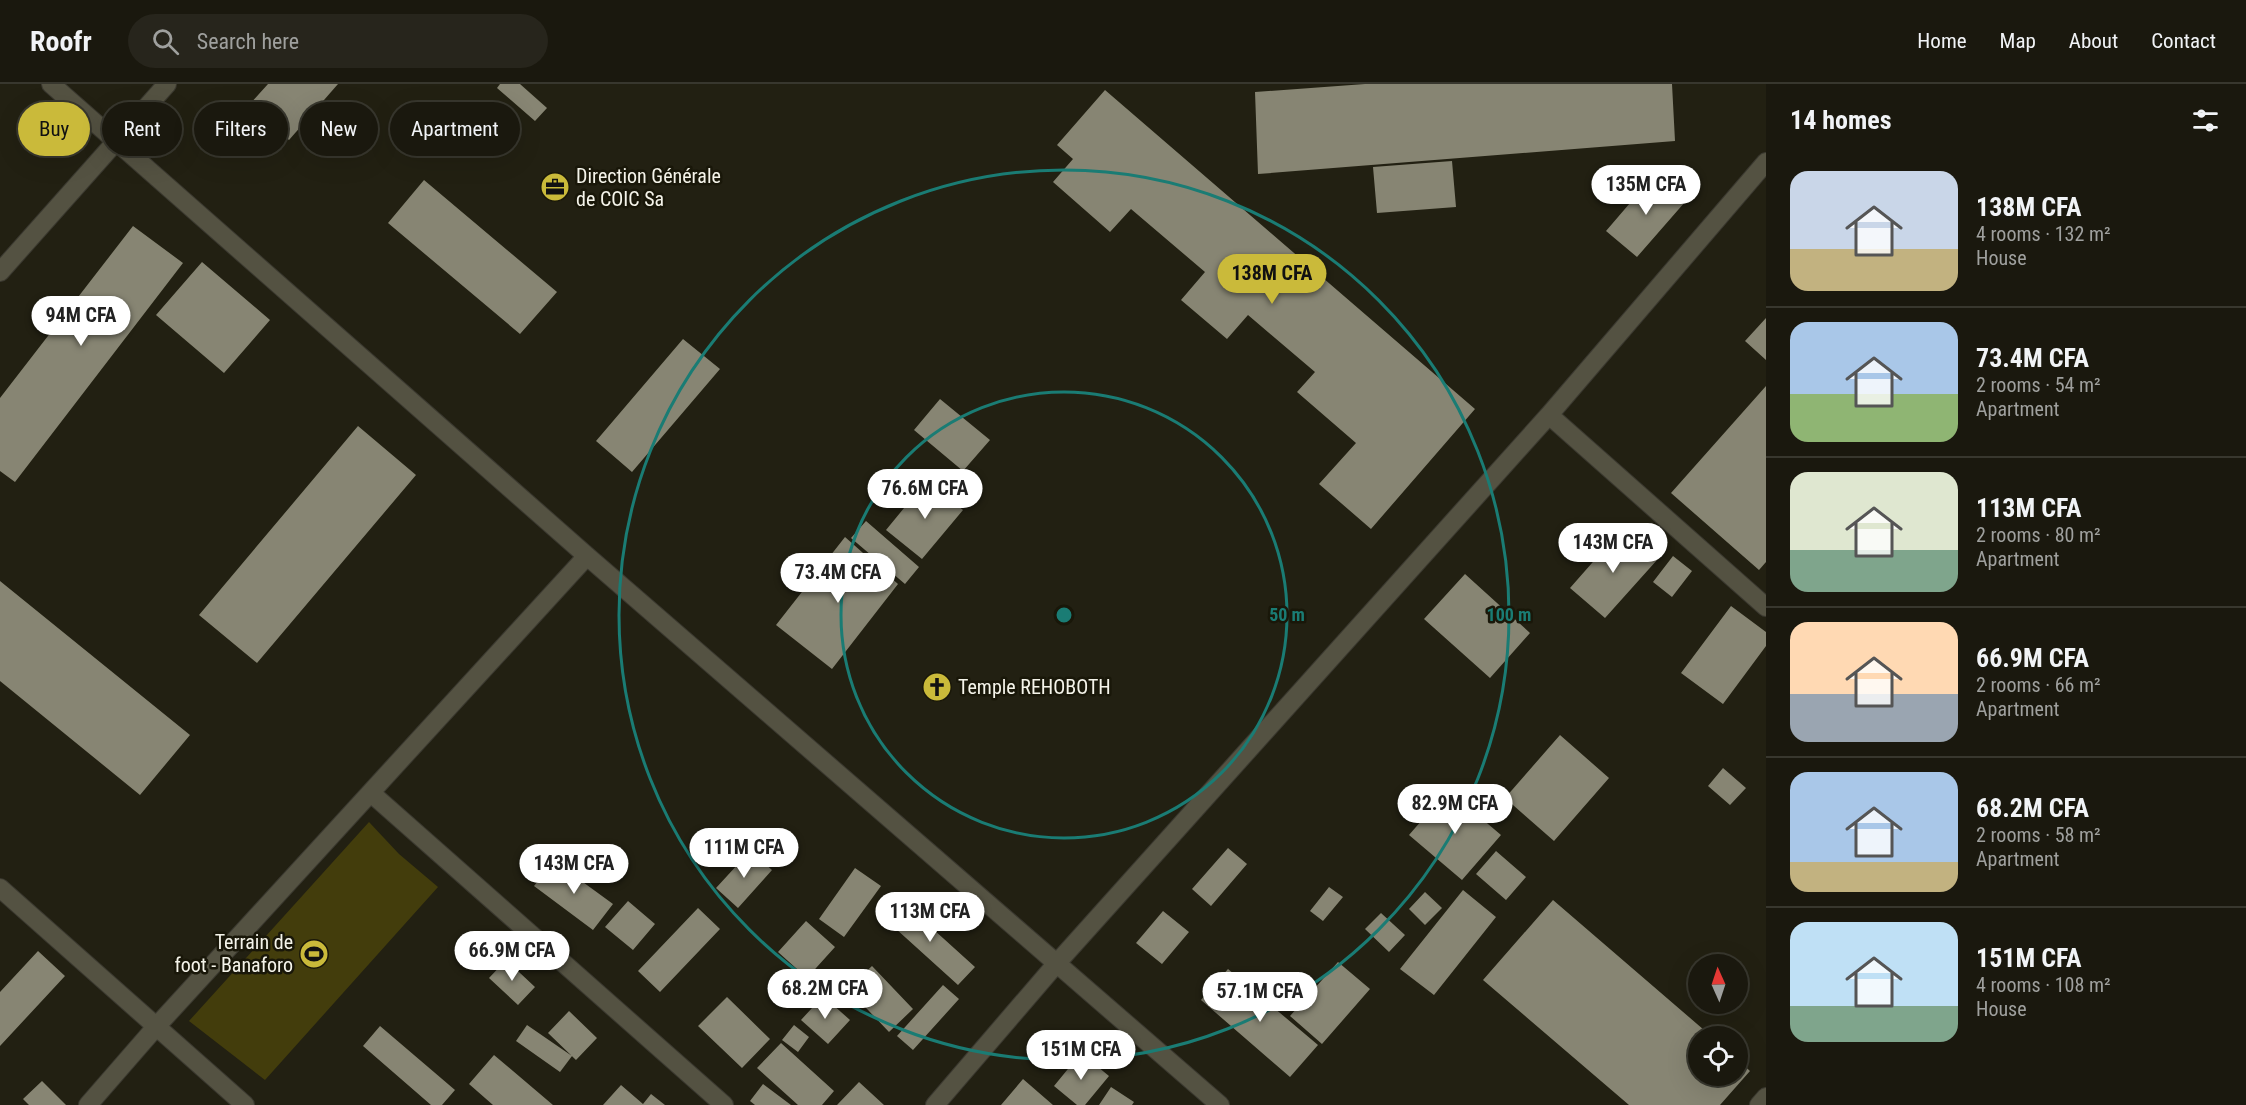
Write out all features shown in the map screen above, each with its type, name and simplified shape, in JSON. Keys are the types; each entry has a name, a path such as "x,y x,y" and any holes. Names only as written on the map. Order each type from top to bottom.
{"street":[{"path":"51,84 102,130"},
{"path":"151,102 167,84"},
{"path":"0,272 104,156"},
{"path":"131,156 586,556 1220,1105"},
{"path":"935,1105 1057,963 1549,415 1766,162"},
{"path":"1549,415 1766,607"},
{"path":"88,1105 155,1028 586,556"},
{"path":"371,793 724,1105"},
{"path":"0,888 155,1028 245,1105"},
{"path":"1759,1105 1766,1097"}],"shaded area":[{"name":"Terrain de foot - Banaforo","path":"369,822 399,854 438,887 265,1080 189,1021"}],"building":[{"path":"268,84 338,84 322,102 300,102 300,127 289,140 288,102 252,102"},
{"path":"500,84 520,84 547,108 535,121 520,108 520,102 513,102 497,88"},
{"path":"1365,84 1672,84 1675,141 1258,174 1255,92"},
{"path":"1105,90 1475,409 1371,529 1319,484 1356,443 1297,392 1315,372 1248,315 1227,339 1181,300 1205,272 1131,209 1110,232 1053,182 1073,159 1057,145"},
{"path":"1452,161 1456,207 1377,213 1373,167"},
{"path":"1654,175 1685,202 1637,257 1606,231"},
{"path":"424,180 557,292 520,334 388,223"},
{"path":"133,226 183,263 15,482 0,471 0,398"},
{"path":"202,262 270,320 224,373 156,315"},
{"path":"1766,318 1766,360 1745,341"},
{"path":"683,339 720,369 632,472 596,441"},
{"path":"1766,386 1766,562 1759,570 1671,493"},
{"path":"940,399 990,440 963,471 914,430"},
{"path":"358,426 416,475 257,663 199,615"},
{"path":"927,480 963,510 922,559 886,530"},
{"path":"866,521 919,567 905,584 851,538"},
{"path":"1621,530 1657,560 1605,618 1570,588"},
{"path":"845,537 898,584 832,669 776,625"},
{"path":"1673,556 1692,571 1672,597 1653,582"},
{"path":"1465,574 1530,633 1490,678 1424,619"},
{"path":"0,581 190,735 140,795 0,681"},
{"path":"1731,606 1766,632 1766,646 1723,704 1681,673"},
{"path":"1560,735 1609,778 1554,841 1505,798"},
{"path":"1723,768 1746,788 1730,805 1708,786"},
{"path":"1448,790 1501,835 1462,880 1409,835"},
{"path":"1228,848 1247,864 1211,906 1192,889"},
{"path":"750,851 772,870 738,908 716,888"},
{"path":"1496,851 1526,877 1506,900 1476,874"},
{"path":"554,861 613,904 593,930 534,886"},
{"path":"855,868 881,886 844,937 819,919"},
{"path":"1329,887 1343,897 1323,921 1310,911"},
{"path":"1463,890 1496,917 1434,995 1400,969"},
{"path":"1425,892 1442,908 1425,925 1409,909"},
{"path":"1553,900 1699,1026 1688,1026 1688,1086 1737,1086 1720,1105 1629,1105 1483,980"},
{"path":"628,901 655,924 633,950 605,927"},
{"path":"902,901 975,967 958,985 885,919"},
{"path":"698,908 720,929 660,992 638,971"},
{"path":"1163,911 1189,932 1162,964 1136,943"},
{"path":"1381,913 1405,935 1389,952 1365,929"},
{"path":"806,921 835,947 807,978 778,952"},
{"path":"38,951 65,976 0,1046 0,992"},
{"path":"506,960 535,987 518,1005 489,978"},
{"path":"1338,962 1370,989 1322,1044 1290,1016"},
{"path":"872,966 913,1009 889,1032 848,989"},
{"path":"1228,969 1318,1045 1290,1077 1201,1000"},
{"path":"943,985 959,999 913,1050 897,1036"},
{"path":"823,996 850,1020 828,1044 801,1020"},
{"path":"727,997 770,1039 742,1068 698,1026"},
{"path":"569,1011 597,1038 576,1060 548,1033"},
{"path":"527,1025 572,1056 560,1072 516,1041"},
{"path":"794,1025 809,1037 798,1052 782,1040"},
{"path":"380,1026 455,1090 442,1105 431,1105 363,1046"},
{"path":"781,1043 834,1091 822,1105 798,1105 757,1068"},
{"path":"1081,1053 1109,1076 1085,1105 1077,1105 1054,1086"},
{"path":"494,1055 553,1105 493,1105 469,1084"},
{"path":"1023,1079 1053,1105 1001,1105"},
{"path":"42,1081 66,1105 29,1105 23,1099"},
{"path":"859,1082 884,1105 837,1105"},
{"path":"763,1084 791,1105 755,1105 750,1101"},
{"path":"621,1085 643,1104 651,1094 665,1105 603,1105"},
{"path":"1111,1087 1134,1102 1132,1105 1099,1105"}],"place":[{"name":"Direction Générale de COIC Sa","path":"555,187"},
{"name":"Temple REHOBOTH","path":"937,687"},
{"name":"Terrain de foot - Banaforo","path":"314,954"}]}
